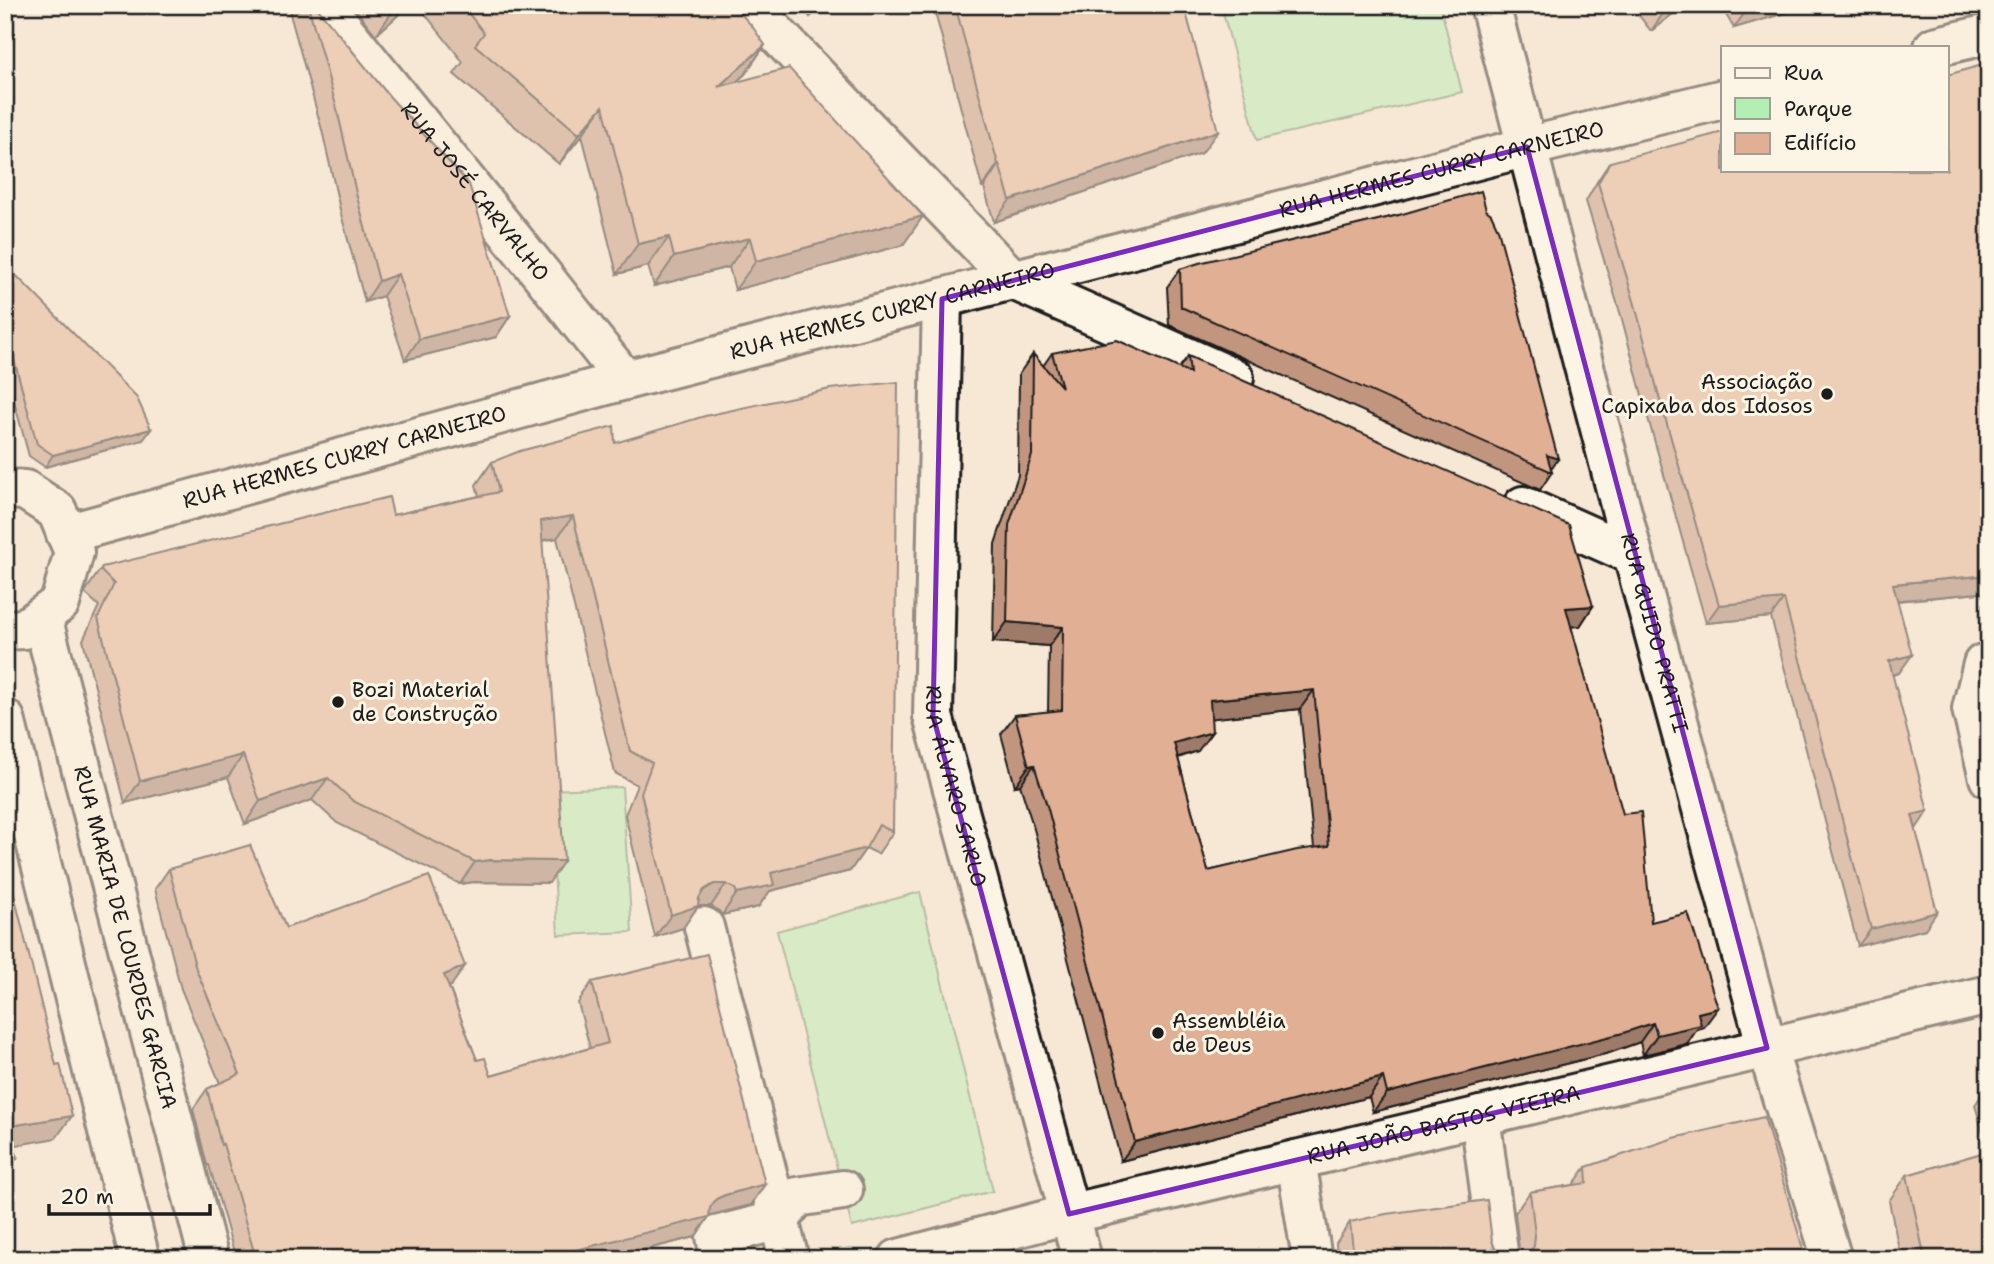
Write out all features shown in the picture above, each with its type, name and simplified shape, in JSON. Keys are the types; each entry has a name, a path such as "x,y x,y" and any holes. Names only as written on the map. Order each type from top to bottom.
{"street":[{"name":"RUA JOSÉ CARVALHO","path":"324,5 625,380"},
{"path":"749,5 1013,280 1266,392"},
{"name":"RUA GUIDO PRATTI","path":"1490,5 1633,555 1767,1048 1832,1259"},
{"path":"1938,46 1989,34"},
{"name":"RUA HERMES CURRY CARNEIRO","path":"66,534 625,380 1721,99"},
{"name":"RUA ÁLVARO SARLO","path":"942,299 933,716 1082,1259"},
{"path":"5,489 25,490 57,511 74,552 60,603 24,629 5,630"},
{"path":"1494,493 1633,555"},
{"name":"RUA MARIA DE LOURDES GARCIA","path":"42,617 209,1259"},
{"path":"1989,663 1983,664 1972,709 1989,778"},
{"path":"5,719 139,1259"},
{"path":"704,928 789,1259"},
{"name":"RUA JOÃO BASTOS VIEIRA","path":"898,1259 1069,1214 1989,995"},
{"path":"1480,1116 1499,1259"},
{"path":"1296,1160 1312,1259"},
{"path":"720,1259 716,1236 779,1220 797,1197 843,1190"}],"highlighted area":[{"path":"1527,147 1767,1048 1069,1214 933,716 942,299"}],"green space":[{"path":"1221,5 1440,5 1462,92 1257,140"},
{"path":"622,787 632,932 558,935 549,790"},
{"path":"920,892 993,1191 852,1227 777,931"}],"building":[{"path":"308,5 315,5 390,97 469,184 510,316 419,339 398,274 379,281 337,109"},
{"path":"462,5 733,5 765,45 718,87 789,68 923,216 756,261 750,238 674,257 669,237 638,244 603,106 579,134 475,45 484,33"},
{"path":"955,5 1184,5 1218,131 1010,200"},
{"path":"1989,63 1989,575 1893,584 1912,655 1889,661 1928,811 1912,815 1937,912 1871,929 1784,599 1719,605 1598,183 1610,162 1721,133 1721,172 1948,172 1948,75"},
{"path":"1481,191 1486,210 1498,229 1558,459 1547,455 1552,472 1181,307 1180,269 1399,215"},
{"path":"5,264 137,398 151,429 53,455 37,444 5,326"},
{"path":"1117,340 1190,373 1188,356 1569,525 1593,606 1566,608 1623,814 1641,812 1651,922 1688,913 1718,1008 1698,1013 1701,1025 1657,1035 1653,1023 1387,1093 1383,1077 1135,1142 1048,809 1034,765 1029,766 1015,715 1062,710 1063,627 1007,622 1009,525 1032,455 1033,354 1062,387 1052,353","holes":["1314,690 1329,846 1297,850 1208,871 1174,743 1212,732 1210,700"]},
{"path":"898,382 893,832 879,825 866,848 771,873 774,885 737,893 726,884 714,884 704,890 698,906 671,915 641,793 652,763 630,751 573,516 541,521 564,861 475,862 353,801 328,778 260,801 243,755 140,781 98,618 114,584 101,571 102,567 389,497 393,515 499,492 492,462 520,451 614,426 615,443 705,416 830,389"},
{"path":"250,845 286,928 429,876 465,966 444,975 477,1060 485,1058 491,1076 608,1043 592,982 707,954 765,1184 716,1199 710,1208 709,1217 568,1252 570,1259 256,1259 207,1089 240,1074 196,969 169,869"},
{"path":"9,874 56,1065 60,1064 72,1116 10,1126 17,1158 5,1159 5,875"},
{"path":"1764,1117 1806,1259 1519,1259 1528,1255 1534,1246 1530,1192 1587,1183 1586,1167 1674,1138"},
{"path":"1989,1151 1989,1259 1925,1259 1907,1175"},
{"path":"1487,1200 1492,1241 1496,1251 1505,1258 1512,1259 1354,1259 1350,1222 1386,1214"}],"place":[{"name":"Associação Capixaba dos Idosos","path":"1827,394"},
{"name":"Bozi Material de Construção","path":"338,702"},
{"name":"Assembléia de Deus","path":"1158,1033"}]}
